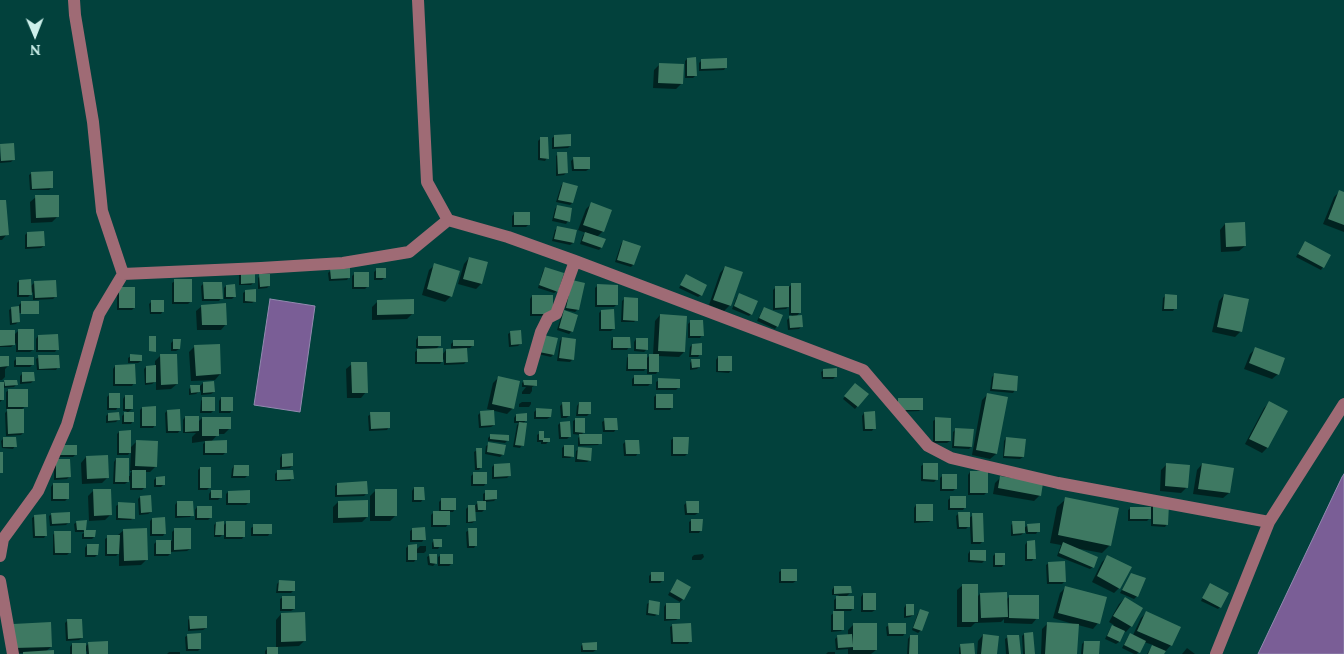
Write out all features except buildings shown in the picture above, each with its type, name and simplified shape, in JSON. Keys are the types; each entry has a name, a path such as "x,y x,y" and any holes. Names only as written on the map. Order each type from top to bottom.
{"street":[{"path":"0,556 3,539 38,490 67,425 99,314 123,274 102,211 93,122 74,0"},
{"path":"418,0 427,182 448,220 508,237 575,260 863,370 928,446 951,458 1058,483 1269,522"},
{"path":"123,274 343,263 409,252 448,220"},
{"path":"530,370 541,332 548,318 556,314 575,260"},
{"path":"1216,654 1269,522 1344,404"},
{"path":"0,581 13,654"}],"shaded area":[{"path":"270,299 315,306 300,412 254,405"},
{"path":"1344,474 1344,654 1258,654 1342,477"}]}
